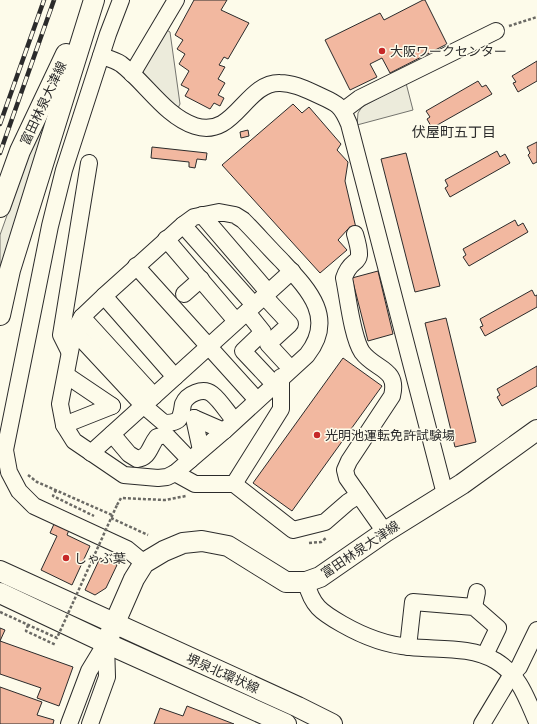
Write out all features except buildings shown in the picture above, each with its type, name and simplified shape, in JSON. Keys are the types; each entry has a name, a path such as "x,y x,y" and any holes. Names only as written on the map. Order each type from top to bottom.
{"main road":[{"name":"富田林泉大津線","path":"0,207 20,151 91,0"},
{"path":"0,315 10,270 94,0"},
{"name":"富田林泉大津線","path":"106,643 134,579 144,563 164,551 183,543 202,541 228,546 286,582 306,582 320,577 385,532 445,494 537,430"},
{"path":"0,571 114,624"},
{"path":"0,593 106,643"},
{"name":"堺泉北環状線","path":"114,624 298,707 332,724"},
{"name":"堺泉北環状線","path":"106,643 286,724"}],"street":[{"path":"121,0 108,34 64,170 51,219 5,450 8,472 18,490 34,506 127,549 144,563"},
{"path":"132,74 176,0"},
{"path":"344,110 360,98 496,31"},
{"path":"101,56 120,64 179,118 197,126 216,127 235,115 256,92 266,85 278,82 300,86 337,104 344,110 349,124 445,494"},
{"path":"69,351 61,335 89,163"},
{"path":"219,212 235,215 243,220 309,290 317,308 319,326 315,345 307,355 175,473 158,478 124,475 74,441 64,425 60,404 69,351 78,324 104,296 183,225 194,217 219,212"},
{"path":"202,215 254,305 263,332 243,351 282,377"},
{"path":"183,225 254,305"},
{"path":"355,234 360,257 357,262 346,270 344,278 357,343 363,354 390,375 395,385 392,396 349,461 345,470 347,478 385,532"},
{"path":"166,240 201,279 290,324 268,344 282,377 282,409 234,484"},
{"path":"136,266 257,400"},
{"path":"91,453 292,271"},
{"path":"184,294 201,279"},
{"path":"104,296 175,377"},
{"path":"78,324 93,361 148,401"},
{"path":"78,324 135,366 148,401 164,423 173,422 178,419 183,411 184,403 189,396 199,391 206,391 212,394 229,426"},
{"path":"64,425 112,406 66,375"},
{"path":"196,455 194,418 229,426"},
{"path":"112,434 129,454 136,459 144,458 148,454 150,446 156,437 166,435 196,455"},
{"path":"175,473 194,484 234,484 293,530 325,522 348,502 359,495"},
{"path":"306,582 310,598 324,613 367,638 408,647 469,651 485,655 512,674 520,682 537,722"},
{"path":"408,647 412,602 475,600 498,628 485,655"},
{"path":"482,724 512,674 519,667 537,630"},
{"path":"69,724 89,671 106,643"},
{"path":"90,724 107,678 106,643"}],"path":[{"path":"496,31 537,17"},
{"path":"26,471 29,476 37,482 112,515"},
{"path":"56,490 53,496 100,519"},
{"path":"0,612 57,638 110,518 121,498 165,500 189,495"},
{"path":"110,518 148,535"},
{"path":"107,522 114,525"},
{"path":"306,543 321,542 331,535"},
{"path":"28,625 26,631 56,645"}],"shaded area":[{"path":"165,29 170,32 180,104 178,108 143,76 143,68"},
{"path":"406,83 413,110 357,125 358,113 362,107"},
{"path":"40,123 52,123 0,278 0,235"}],"railway":[{"path":"0,124 44,0"},
{"path":"0,153 54,0"}],"place":[{"name":"大阪ワークセンター","path":"382,51"},
{"name":"光明池運転免許試験場","path":"317,435"},
{"name":"しゃぶ葉","path":"66,558"}],"district":[{"name":"伏屋町五丁目","path":"454,131"}]}
